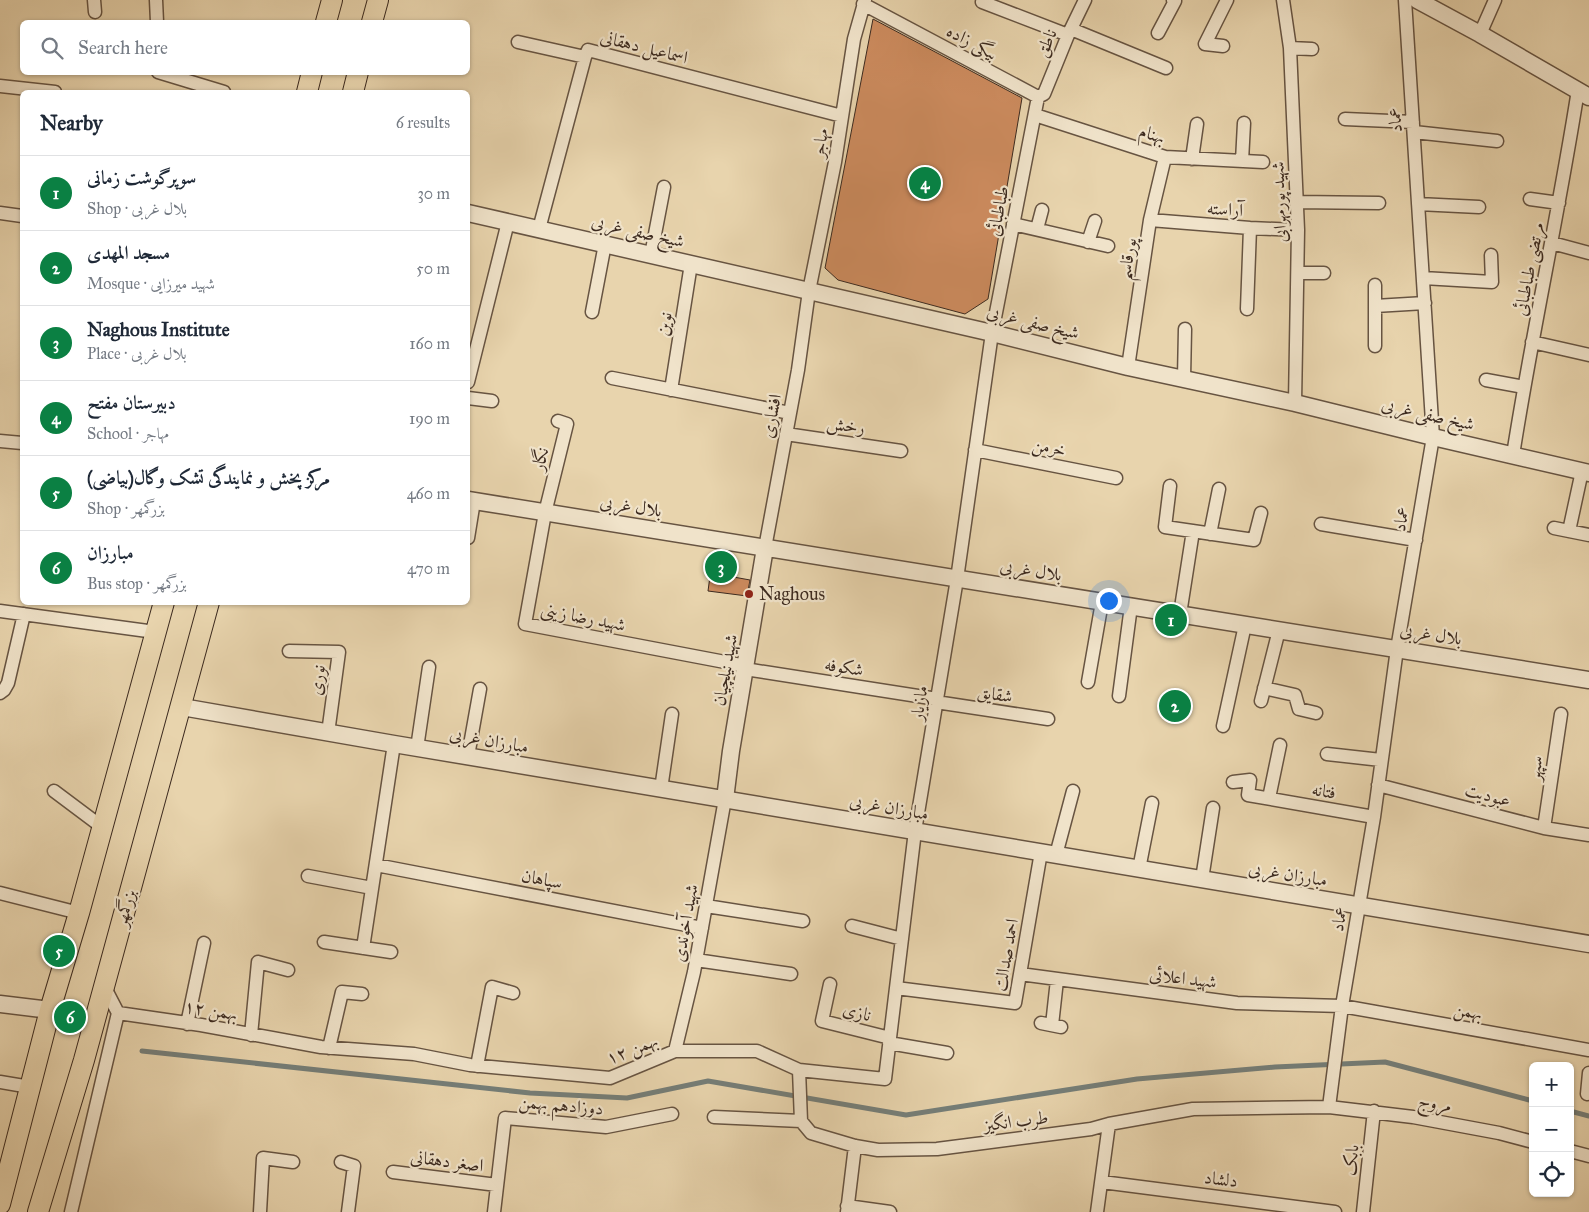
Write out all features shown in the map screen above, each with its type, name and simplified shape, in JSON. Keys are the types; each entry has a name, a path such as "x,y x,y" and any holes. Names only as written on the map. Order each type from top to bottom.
{"main road":[{"path":"327,20 332,0"},
{"path":"373,20 378,0"},
{"path":"307,90 311,75"},
{"path":"354,90 357,75"},
{"path":"0,1204 50,1010 79,913 163,605"},
{"name":"بزرگمهر","path":"38,1212 84,1060 182,707 208,605"}],"street":[{"path":"156,0 157,20"},
{"name":"ناطق","path":"1038,97 1044,94 1069,32 1085,0"},
{"path":"1158,33 1175,1 1173,0"},
{"path":"1223,46 1205,44 1227,0"},
{"name":"شهید پورمهرابی","path":"1283,0 1290,48 1298,230 1295,403"},
{"name":"عماد","path":"1330,1107 1342,1006 1374,817 1397,649 1433,437 1405,0"},
{"path":"1417,0 1583,93"},
{"path":"1480,34 1495,0"},
{"name":"بیگی زاده","path":"864,2 1038,97"},
{"name":"مهاجر","path":"809,291 835,162 854,39 864,2"},
{"path":"982,2 1166,68"},
{"path":"518,42 584,57"},
{"path":"1290,48 1312,49"},
{"name":"اسماعیل دهقانی","path":"539,229 584,57 588,50 842,116"},
{"path":"168,75 217,90"},
{"path":"0,86 37,90"},
{"name":"مرتضی طباطبائی","path":"1513,455 1532,342 1583,93"},
{"name":"طباطبائی","path":"992,333 1038,97"},
{"name":"بهنام","path":"1035,115 1165,157 1263,162"},
{"path":"1345,119 1413,127 1497,141"},
{"path":"1242,161 1244,123"},
{"path":"1192,158 1197,124"},
{"name":"پورقاسم","path":"1128,366 1150,220 1165,157"},
{"path":"651,255 664,187"},
{"path":"1530,199 1559,203"},
{"path":"1296,202 1379,203"},
{"path":"1418,204 1478,207"},
{"path":"1037,229 1042,210"},
{"path":"0,213 20,216"},
{"name":"شیخ صفی غربی","path":"470,213 1295,403 1585,472"},
{"name":"آراسته","path":"1150,220 1298,230"},
{"path":"1088,242 1095,221"},
{"path":"470,368 508,222"},
{"path":"1014,224 1108,246"},
{"path":"1247,309 1250,228"},
{"path":"1552,243 1589,253"},
{"path":"592,312 605,244"},
{"path":"1423,278 1492,282 1491,255"},
{"name":"نوین","path":"671,390 691,264"},
{"path":"1298,273 1324,273"},
{"path":"1375,284 1375,346"},
{"name":"افشاری","path":"766,548 809,291"},
{"path":"1375,306 1425,303"},
{"path":"1184,378 1185,329"},
{"name":"مازیار","path":"885,1080 915,831 957,578 992,333"},
{"path":"1532,342 1589,356"},
{"path":"612,378 790,413"},
{"path":"1486,380 1524,387"},
{"path":"470,398 492,401"},
{"name":"نگار","path":"545,513 567,424 558,421"},
{"name":"رخش","path":"786,434 901,451"},
{"path":"0,441 20,443"},
{"name":"خرمن","path":"975,450 1116,478"},
{"path":"1569,530 1585,472"},
{"path":"1170,486 1164,527 1254,540 1261,513"},
{"path":"1210,534 1219,489"},
{"name":"بلال غربی","path":"471,501 1589,680"},
{"name":"شهید رضا زینی","path":"545,513 525,624 745,667"},
{"path":"1321,524 1416,540"},
{"path":"1554,528 1589,535"},
{"path":"1180,614 1194,531"},
{"name":"شهید نیلچیان","path":"725,799 731,751 766,548"},
{"path":"1088,682 1102,602"},
{"path":"1119,696 1131,606"},
{"path":"0,611 155,632"},
{"path":"0,693 8,683 24,614"},
{"path":"1223,726 1245,625"},
{"path":"1279,630 1262,694 1295,695 1299,708 1316,712"},
{"name":"نوری","path":"289,651 338,652 328,733"},
{"path":"417,748 429,667"},
{"name":"شکوفه","path":"745,667 937,701"},
{"path":"468,756 480,690"},
{"name":"شقایق","path":"937,701 1048,719"},
{"name":"مبارزان غربی","path":"182,707 1589,944"},
{"path":"661,789 672,714"},
{"name":"سپهر","path":"1544,828 1561,714"},
{"path":"363,948 394,744"},
{"path":"1269,798 1280,745"},
{"path":"1327,754 1381,760"},
{"name":"فتانه","path":"1233,782 1250,780 1248,794 1374,817"},
{"name":"عبودیت","path":"1378,785 1544,828 1589,835"},
{"path":"54,790 102,827"},
{"name":"احمد صدالت","path":"896,988 1016,1003 1020,974 1048,854 1072,790"},
{"name":"شهید آخوندی","path":"675,1051 696,960 725,799"},
{"path":"1139,869 1152,803"},
{"path":"1202,879 1214,808"},
{"name":"سپاهان","path":"376,865 702,928"},
{"path":"308,876 372,888"},
{"path":"0,892 79,913"},
{"path":"706,906 803,920"},
{"path":"852,926 902,939"},
{"path":"324,942 391,952"},
{"path":"187,1024 204,943"},
{"path":"696,960 791,974"},
{"path":"251,1035 258,962 288,970"},
{"name":"شهید اعلائی","path":"1020,974 1238,1002 1342,1006"},
{"path":"1052,1025 1058,980"},
{"name":"نازی","path":"830,984 822,1021 889,1041"},
{"path":"71,1212 118,1013 104,986"},
{"path":"477,1066 492,987 513,993"},
{"path":"329,1048 342,992 362,994"},
{"path":"0,1004 50,1010"},
{"name":"بهمن","path":"1342,1006 1589,1050"},
{"name":"۱۲ بهمن","path":"118,1013 329,1048 414,1054 477,1066 610,1078 675,1051 757,1051 799,1070 885,1080"},
{"path":"889,1041 947,1053"},
{"path":"714,1117 801,1121 799,1070"},
{"path":"1587,1094 1589,1073"},
{"path":"0,1082 30,1087"},
{"name":"مروج","path":"1330,1107 1374,1111 1490,1131 1529,1141"},
{"name":"طرب انگیز","path":"801,1121 812,1133 855,1146 878,1150 937,1149 1091,1129 1193,1109 1330,1107"},
{"name":"بابک","path":"1363,1212 1374,1111"},
{"name":"دوزادهم بهمن","path":"498,1185 505,1118 606,1128 672,1114"},
{"path":"1098,1212 1109,1124"},
{"path":"855,1146 847,1209 890,1212"},
{"path":"1574,1152 1589,1156"},
{"path":"260,1212 263,1158 294,1162"},
{"path":"341,1162 354,1166 348,1212"},
{"name":"اصغر دهقانی","path":"393,1172 498,1185"},
{"name":"دلشاد","path":"1102,1182 1335,1212"},
{"path":"494,1212 498,1185"}],"building":[{"path":"873,19 1022,98 988,299 965,314 838,280 825,268"},
{"path":"713,554 733,558 728,576 750,580 747,596 708,591"}],"waterway":[{"path":"142,1051 530,1093 627,1098 708,1081 906,1115 1137,1079 1275,1067 1385,1062 1529,1100"},
{"path":"1574,1112 1589,1116"}],"place":[{"name":"دبیرستان مفتح","path":"925,183"},
{"name":"Naghous Institute","path":"721,567"},
{"name":"Naghous","path":"749,594"},
{"name":"سوپرگوشت زمانی","path":"1171,620"},
{"name":"مسجد المهدی","path":"1175,706"},
{"name":"مرکز پخش و نمایندگی تشک وگال(بیاضی)","path":"59,951"},
{"name":"مبارزان","path":"70,1017"}]}
